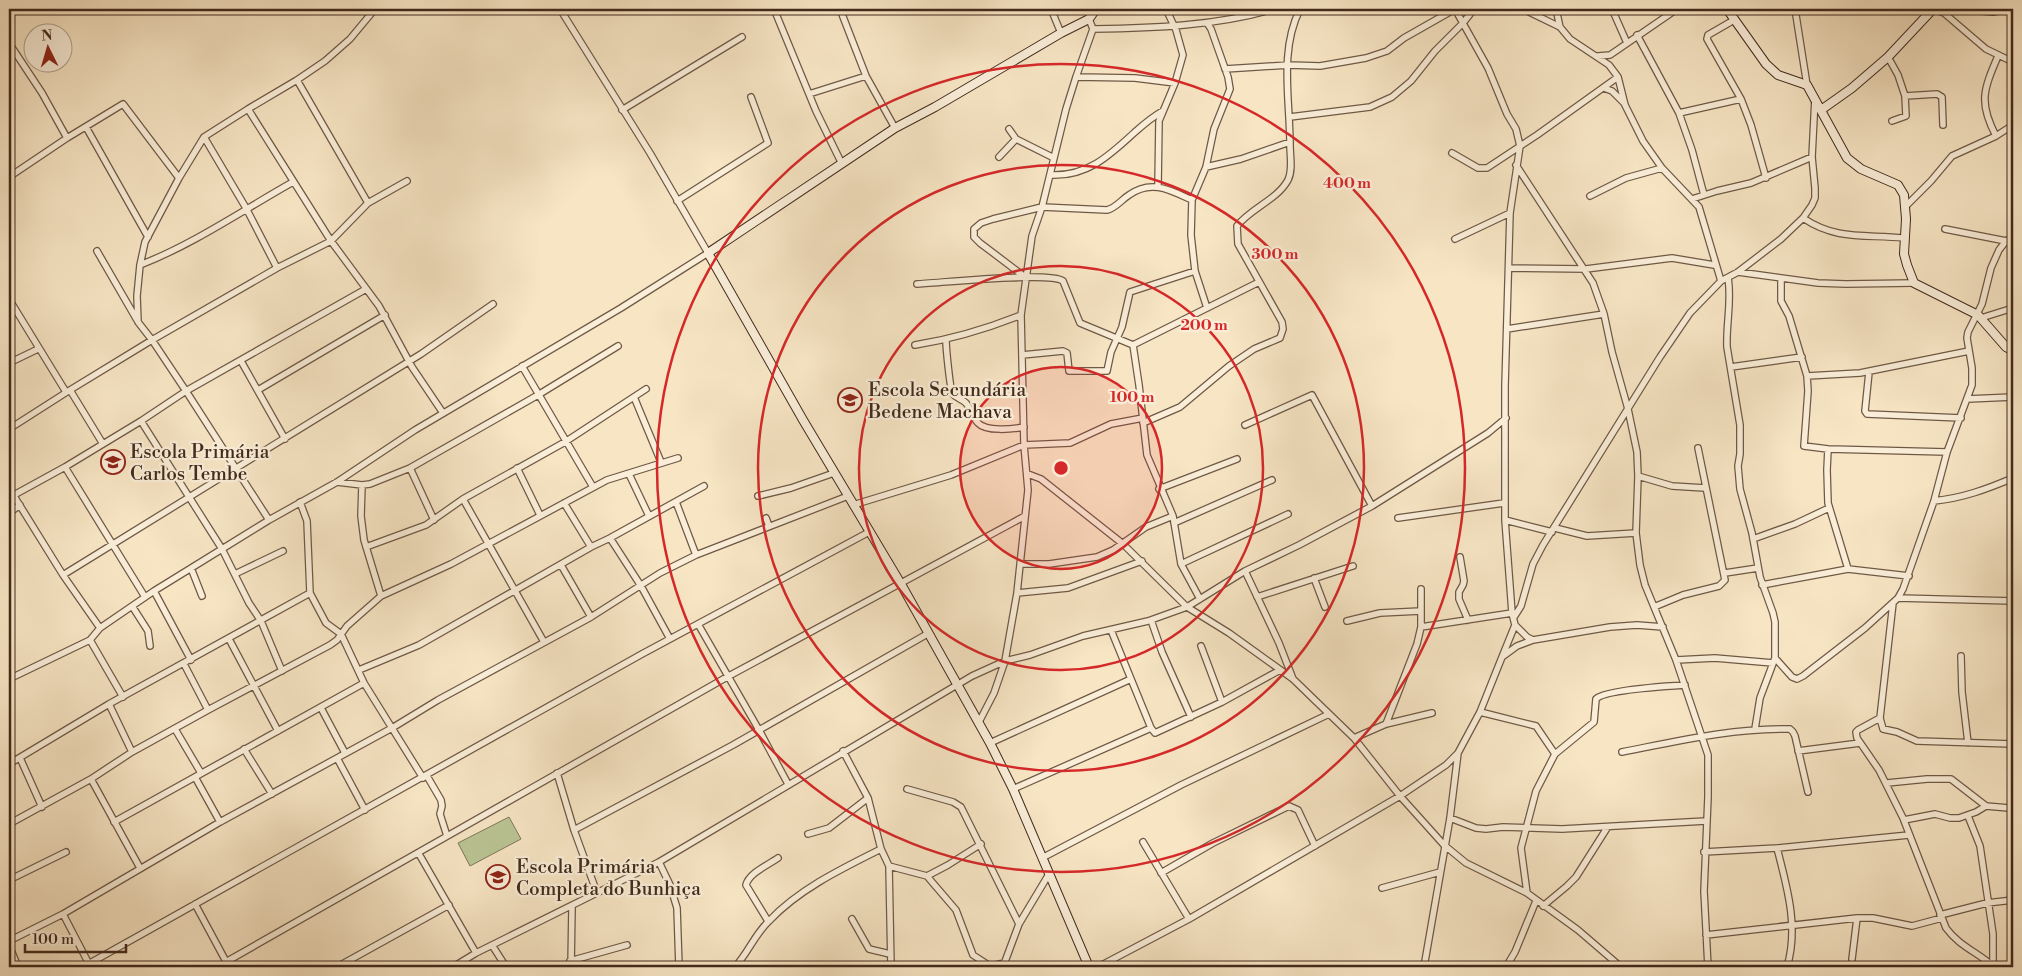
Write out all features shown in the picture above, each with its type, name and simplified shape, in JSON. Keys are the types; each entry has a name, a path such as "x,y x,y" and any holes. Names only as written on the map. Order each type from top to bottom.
{"street":[{"path":"138,322 137,296 140,265 148,237 179,178 204,137 325,61 350,39 375,9"},
{"path":"560,9 650,153 868,532 901,584 979,722 1013,789 1089,967"},
{"path":"774,9 816,111 842,162"},
{"path":"840,9 866,76 894,128"},
{"path":"1051,9 1061,33"},
{"path":"1158,186 1158,130 1184,55 1182,45 1166,9"},
{"path":"1244,9 1247,17"},
{"path":"1093,29 1207,23 1247,17 1274,9"},
{"path":"853,505 951,475 1024,445 1070,443 1111,424 1143,421 1180,407 1229,366 1254,349 1280,338 1284,329 1282,322 1238,244 1237,226 1244,217 1276,194 1287,181 1290,174 1288,66 1290,35 1300,9"},
{"path":"1098,967 1189,919 1315,846 1400,796 1446,765 1458,753 1480,712 1515,625 1504,503 1510,213 1520,146 1516,129 1507,114 1488,68 1455,9 1404,38 1387,51 1366,58 1320,66 1225,69"},
{"path":"1290,117 1370,107 1382,102 1411,81 1434,51 1463,23 1474,9"},
{"path":"1523,9 1560,27 1570,39 1609,65 1618,77 1625,105"},
{"path":"1556,9 1560,27"},
{"path":"1612,9 1627,43"},
{"path":"1598,56 1610,54 1676,9"},
{"path":"1727,9 1766,64 1778,75 1807,85"},
{"path":"1795,9 1807,85 1847,158 1861,168 1898,185 1904,195 1906,206 1904,238 1907,265 1914,283"},
{"path":"1821,110 1852,88 1888,57 1934,9 1944,13 1986,49 2013,62"},
{"path":"1944,13 1957,9 1993,12 2009,9"},
{"path":"9,679 90,640 100,628 154,591 269,520 337,482 443,413 621,308 708,254 894,128 935,107 1061,33 1089,19 1097,10"},
{"path":"979,722 994,693 1005,661 1017,593 1028,474 1024,445 1021,315 1032,236 1042,207 1076,77 1093,29 1089,19"},
{"path":"1734,20 1708,35 1707,38 1741,99 1766,178"},
{"path":"1206,308 1195,271 1191,236 1192,200 1206,167 1214,129 1230,90 1225,69 1211,29 1207,23"},
{"path":"1637,35 1679,113 1692,150 1704,195"},
{"path":"622,110 742,36"},
{"path":"9,43 42,92 67,138"},
{"path":"1609,65 1610,54"},
{"path":"1996,136 1985,113 1984,98 1986,87 1998,56"},
{"path":"1888,57 1898,74 1905,96 1906,116 1892,121"},
{"path":"810,94 866,76"},
{"path":"1076,77 1135,78 1175,83"},
{"path":"1452,153 1478,168 1487,168 1618,77"},
{"path":"297,80 368,203"},
{"path":"1604,88 1620,96 1644,141 1662,168 1699,207 1714,265 1721,281"},
{"path":"1905,96 1940,95 1944,99 1944,125"},
{"path":"677,201 768,144 751,97"},
{"path":"1421,628 1513,615 1521,606 1533,564 1660,357 1690,313 1721,281 1738,272 1781,239 1804,218 1815,198 1812,157 1815,98"},
{"path":"1679,113 1741,99"},
{"path":"9,177 67,138 123,104 179,178"},
{"path":"248,108 331,240 384,315 410,360 412,367 443,413"},
{"path":"1050,175 1063,176 1087,170 1118,147 1154,116 1163,111"},
{"path":"1906,206 1952,156 1996,136 2013,125"},
{"path":"86,127 148,237"},
{"path":"1009,129 1016,139 1054,158"},
{"path":"204,137 246,208 277,268"},
{"path":"999,157 1016,139"},
{"path":"1206,167 1241,159 1290,142"},
{"path":"1692,199 1766,178 1812,157"},
{"path":"1516,164 1586,269 1593,283 1604,314 1612,352 1628,409 1637,452 1636,533 1640,565 1645,585 1676,660 1703,736 1709,767 1704,852 1708,967"},
{"path":"1590,196 1626,178 1662,168"},
{"path":"140,265 159,258 209,232 246,208 293,182"},
{"path":"9,430 68,391 152,340 277,268 331,240 368,203 407,182"},
{"path":"1026,277 980,243 974,237 974,229 987,221 1042,207 1113,209 1131,193 1140,189 1158,186 1192,200"},
{"path":"1455,240 1510,213"},
{"path":"1804,218 1817,227 1833,233 1904,238"},
{"path":"1946,229 2006,241"},
{"path":"1676,660 1715,658 1774,660 1792,677 1797,679 1865,628 1895,601 1909,576 1919,540 1934,502 1947,452 1968,400 1973,376 1967,338 1968,332 1980,316 1991,268 1999,250 2006,241 2013,237"},
{"path":"97,250 138,322 186,391 269,520"},
{"path":"1509,268 1586,269 1672,258 1714,265"},
{"path":"1022,355 1063,351 1067,353 1069,371 1106,371 1122,327 1130,292 1195,271"},
{"path":"1738,272 1846,284 1914,283 1980,316 2006,346 2013,351"},
{"path":"917,284 1026,277 1061,279 1080,323 1132,345"},
{"path":"1728,278 1730,305 1727,336 1740,425 1738,477 1762,585 1773,612 1774,660 1760,698 1755,729"},
{"path":"1781,278 1781,301 1789,316 1807,376 1808,391 1803,444 1806,447 1828,449 1947,452"},
{"path":"1132,345 1259,282"},
{"path":"14,495 65,468 141,422 186,391 366,290"},
{"path":"9,299 38,349 103,444"},
{"path":"63,575 285,439 410,360 493,304"},
{"path":"1980,316 2013,308"},
{"path":"1507,329 1604,314"},
{"path":"258,390 384,315"},
{"path":"915,345 946,340 985,329 1021,315"},
{"path":"946,340 946,358 952,394 964,401 978,424 998,429 1024,427"},
{"path":"1132,345 1146,455 1173,520 1181,564 1200,599"},
{"path":"337,482 362,485 384,479 410,468 538,395 618,346"},
{"path":"9,363 38,349"},
{"path":"1807,376 1869,372 1969,351"},
{"path":"1731,367 1802,357"},
{"path":"241,360 285,439"},
{"path":"522,366 593,487"},
{"path":"1869,372 1867,414 1961,418"},
{"path":"366,547 426,525 463,499 565,442 646,389"},
{"path":"1245,425 1312,395 1372,506"},
{"path":"634,397 662,462"},
{"path":"1968,400 2013,397"},
{"path":"453,967 476,953 572,907 659,862 843,751 957,684 990,667 1083,636 1151,620 1187,607 1245,571 1372,506 1488,433 1506,418"},
{"path":"141,422 222,549 261,621 282,671"},
{"path":"1654,607 1683,595 1719,586 1725,580 1698,448"},
{"path":"1828,449 1829,508 1848,569"},
{"path":"9,824 91,779 132,752 330,645 347,626 381,596 451,564 593,487 678,458"},
{"path":"1159,488 1237,459"},
{"path":"65,468 145,597"},
{"path":"410,468 434,520"},
{"path":"517,468 540,515"},
{"path":"758,496 791,488 834,473"},
{"path":"629,474 650,516"},
{"path":"1028,474 1041,479 1123,544 1187,607 1229,633 1293,679 1354,738 1400,796 1444,845 1466,863 1527,893 1578,930 1622,967"},
{"path":"1638,476 1672,486 1705,488"},
{"path":"1934,502 1955,499 1982,491 2013,478"},
{"path":"1020,564 1049,564 1108,554 1146,528 1173,520 1272,480"},
{"path":"362,485 361,516 366,547 381,596"},
{"path":"359,670 419,645 591,547 704,486"},
{"path":"9,488 63,575 100,628"},
{"path":"9,941 63,914 220,822 591,617 660,573 696,554 848,496"},
{"path":"463,499 544,642"},
{"path":"300,502 307,521 310,593 326,623 341,634 364,683 440,800 442,806 440,814 447,836"},
{"path":"676,502 696,554"},
{"path":"564,503 591,547"},
{"path":"1398,518 1504,503"},
{"path":"9,513 20,505"},
{"path":"1753,539 1795,524 1829,508"},
{"path":"1181,564 1288,514"},
{"path":"216,967 228,965 447,836 727,677 1025,516"},
{"path":"766,518 769,526"},
{"path":"1505,520 1587,536 1636,533"},
{"path":"63,914 86,966 670,639 868,532"},
{"path":"610,538 641,586 670,639"},
{"path":"235,574 283,551"},
{"path":"1460,557 1464,580 1459,592 1459,599 1468,620"},
{"path":"1017,593 1068,588 1142,561"},
{"path":"561,565 591,617"},
{"path":"1257,597 1353,566"},
{"path":"191,568 202,596"},
{"path":"1724,572 1758,568"},
{"path":"1762,585 1848,569 1909,576"},
{"path":"1245,571 1279,643 1293,679"},
{"path":"1314,578 1325,607"},
{"path":"1386,724 1387,717 1405,679 1421,628 1421,589"},
{"path":"154,591 191,660"},
{"path":"9,764 110,704 310,593"},
{"path":"1895,601 2013,601"},
{"path":"1895,601 1880,718 1883,729 1897,732 1917,741 2013,744"},
{"path":"132,606 148,631 150,646"},
{"path":"1347,621 1380,613 1421,611"},
{"path":"1151,620 1162,652 1191,717"},
{"path":"698,624 788,784"},
{"path":"1515,625 1527,637 1533,640"},
{"path":"1502,657 1517,646 1533,640 1610,627 1637,625 1663,627"},
{"path":"1111,630 1151,728 1155,733 1159,733 1222,702 1280,670"},
{"path":"574,830 759,730 929,633"},
{"path":"229,639 278,731"},
{"path":"90,640 123,697"},
{"path":"1201,646 1222,702"},
{"path":"1961,656 1962,692 1968,743"},
{"path":"184,664 208,710"},
{"path":"990,743 1131,679"},
{"path":"114,822 364,683"},
{"path":"1527,893 1520,848 1536,791 1556,754 1594,722 1596,699 1623,692 1685,684"},
{"path":"110,704 132,752"},
{"path":"321,708 345,753"},
{"path":"1480,712 1536,726 1556,754"},
{"path":"1354,738 1386,724 1432,713"},
{"path":"1042,858 1180,785 1329,714"},
{"path":"1880,718 1856,732 1860,743 1887,783 1904,820 1941,917 1952,935 1968,949 1994,966"},
{"path":"1013,789 1151,728"},
{"path":"175,729 220,822"},
{"path":"1622,752 1703,736 1755,729 1790,729 1793,732 1808,792"},
{"path":"1798,751 1860,743"},
{"path":"244,749 272,794"},
{"path":"843,751 868,798 882,849 889,866 890,967"},
{"path":"1425,967 1450,818 1458,753"},
{"path":"20,758 42,806"},
{"path":"337,758 365,810"},
{"path":"557,773 574,830 597,893"},
{"path":"91,779 140,868"},
{"path":"1887,783 1951,779 1986,806"},
{"path":"907,789 958,804 1019,924"},
{"path":"808,834 829,828 868,798"},
{"path":"1161,873 1213,843 1289,806 1298,810 1315,846"},
{"path":"1904,820 1935,814 1950,818 1968,816 1986,806 2011,807 2013,813"},
{"path":"1968,816 1980,846 1993,934 1994,966"},
{"path":"1450,818 1476,828 1562,830 1706,821"},
{"path":"1543,906 1576,877 1607,828"},
{"path":"1704,852 1778,848 1909,836"},
{"path":"1142,842 1189,919"},
{"path":"926,876 948,865 980,844"},
{"path":"1778,848 1793,926 1793,942 1787,967"},
{"path":"735,967 768,921 781,909 831,875 882,849"},
{"path":"9,880 66,852"},
{"path":"419,854 476,953"},
{"path":"768,921 746,882 750,876 778,858"},
{"path":"659,862 670,885 677,908 679,967"},
{"path":"889,866 926,876 956,910 973,954 988,967 1004,965 1019,924 1049,874"},
{"path":"1382,888 1440,872"},
{"path":"1506,967 1515,952 1536,900"},
{"path":"1706,935 1857,918 1873,918 1912,926 1987,903 2013,900"},
{"path":"194,904 228,965"},
{"path":"337,967 449,905"},
{"path":"572,907 571,964 627,945"},
{"path":"1852,959 1857,918"},
{"path":"852,920 869,950 890,954"},
{"path":"9,945 18,967"},
{"path":"492,945 506,967"}],"green space":[{"path":"509,817 521,839 470,866 458,843"}],"place":[{"name":"Escola Secundária Bedene Machava","path":"850,400"},
{"name":"Escola Primária Carlos Tembe","path":"113,462"},
{"name":"Escola Primária Completa do Bunhiça","path":"498,877"}]}
